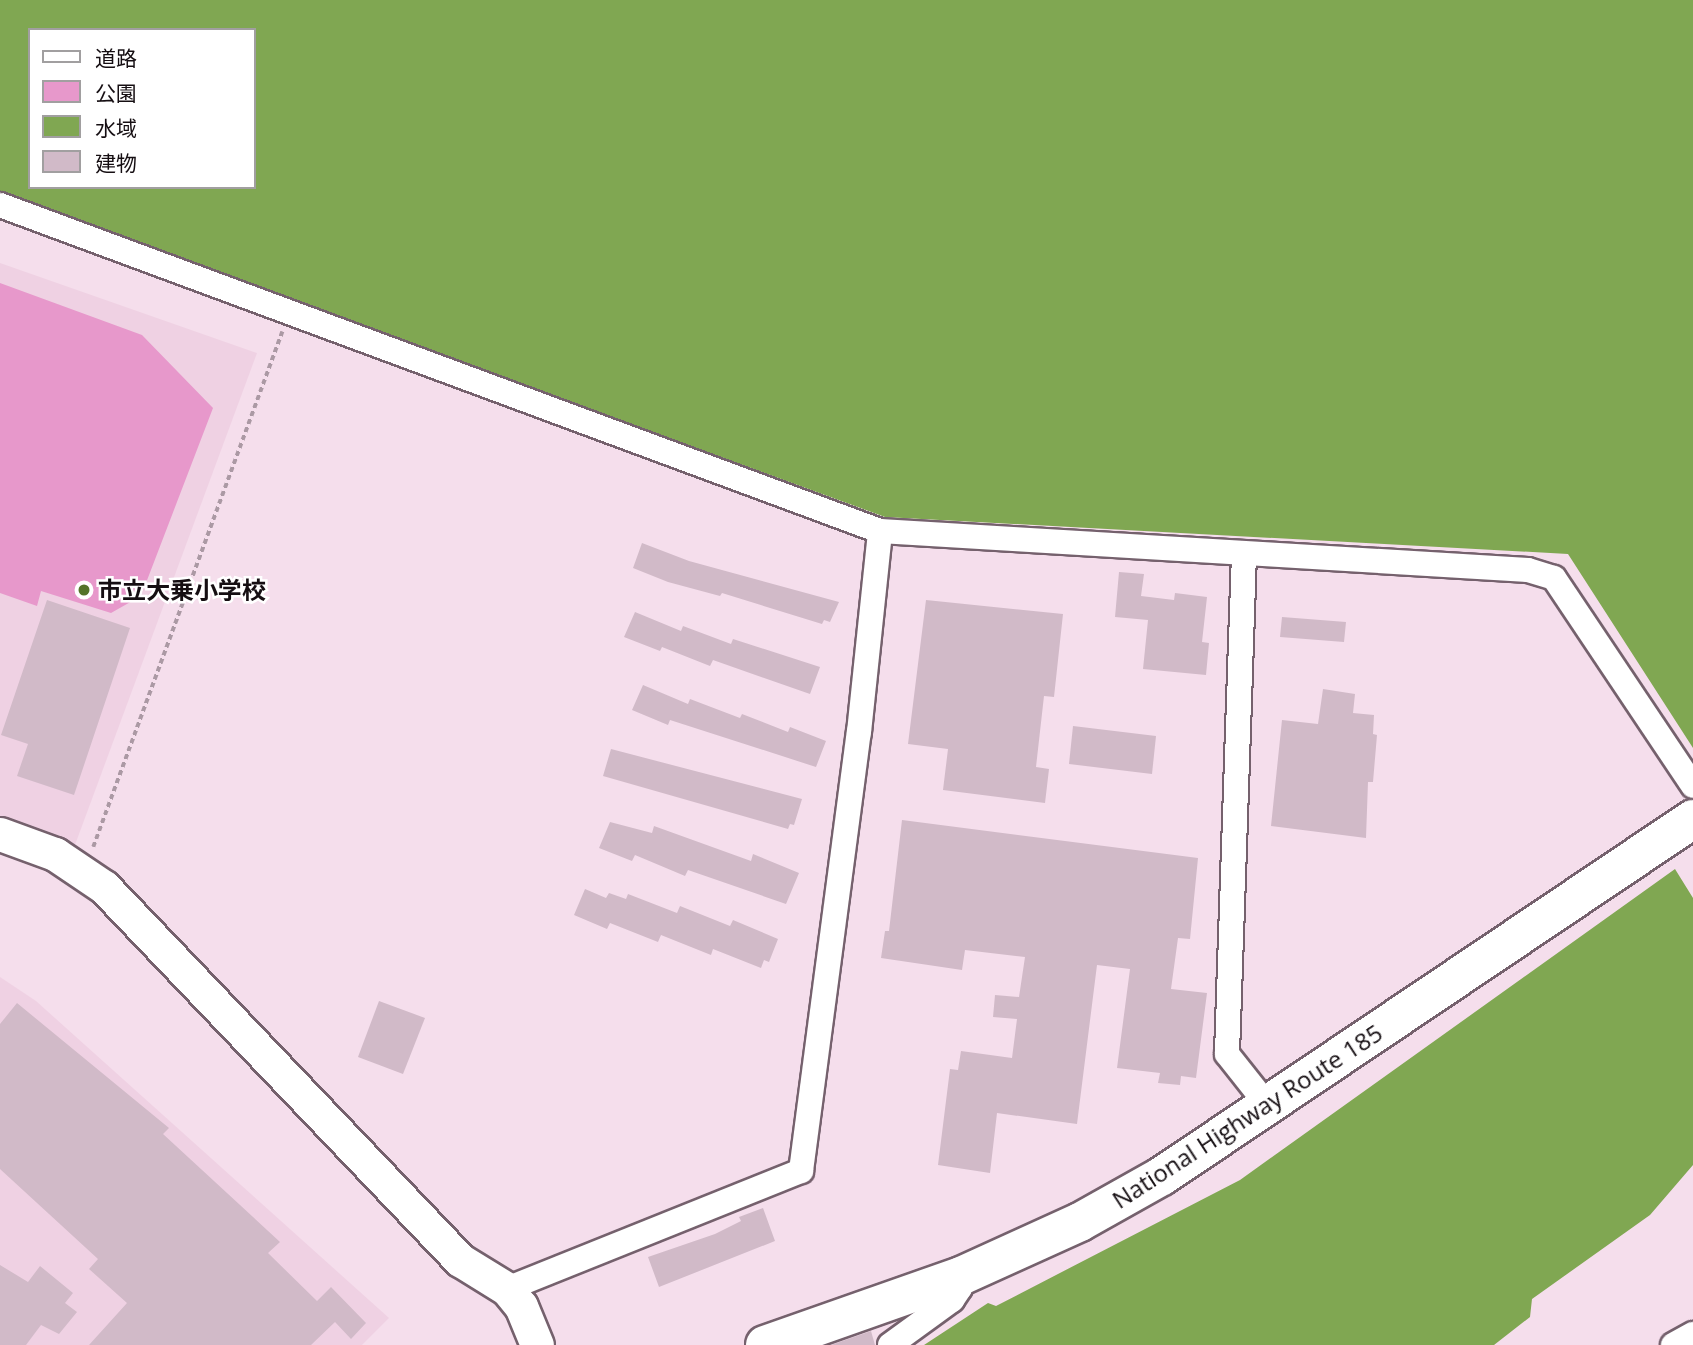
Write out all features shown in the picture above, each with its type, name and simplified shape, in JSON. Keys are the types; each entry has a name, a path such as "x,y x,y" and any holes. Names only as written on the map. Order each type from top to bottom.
{"highway":[{"name":"National Highway Route 185","path":"765,1345 961,1276 1080,1222 1269,1107 1693,819"}],"street":[{"path":"0,205 288,315 880,531 1528,570 1554,578 1693,786"},
{"path":"507,1289 801,1171 859,732 880,531"},
{"path":"1244,554 1227,1054 1269,1107"},
{"path":"0,834 55,854 104,887 460,1260 507,1289 521,1306 537,1345"},
{"path":"890,1345 952,1300 960,1288 961,1276"},
{"path":"1673,1345 1693,1334"}],"path":[{"path":"83,872 288,315"}],"shaded area":[{"name":"市立大乗小学校","path":"0,263 257,353 72,853 0,827"},
{"path":"0,977 36,1001 389,1318 362,1345 0,1345"}],"green space":[{"path":"0,283 142,335 213,408 141,596 111,613 41,591 37,606 0,593"}],"water":[{"path":"0,0 1693,0 1693,748 1568,554 885,517 0,193"},
{"path":"1675,869 1693,898 1693,1165 1650,1215 1532,1299 1530,1317 1494,1345 924,1345 988,1303 996,1306 1240,1180"}],"building":[{"path":"642,543 689,561 839,602 830,622 824,620 822,624 722,593 720,596 668,582 633,568"},
{"path":"1119,572 1144,574 1141,596 1174,600 1175,593 1207,597 1202,642 1209,643 1206,675 1143,669 1148,620 1115,617"},
{"path":"47,600 130,628 74,795 17,776 28,744 1,735"},
{"path":"926,600 1063,614 1054,697 1044,696 1036,767 1049,769 1045,803 943,790 948,749 908,744"},
{"path":"635,612 681,631 683,626 731,644 733,639 820,667 810,694 713,660 710,666 662,647 660,651 624,637"},
{"path":"1282,617 1346,622 1344,642 1280,637"},
{"path":"643,685 688,704 690,699 740,718 742,714 788,732 790,727 826,741 816,767 670,720 668,725 632,710"},
{"path":"1323,689 1355,694 1353,713 1374,715 1373,734 1377,735 1373,782 1368,782 1366,838 1271,826 1282,720 1318,724"},
{"path":"1073,726 1156,736 1152,774 1069,764"},
{"path":"611,749 802,799 794,825 790,824 788,829 603,776"},
{"path":"902,820 1198,858 1190,939 1178,938 1171,989 1207,993 1196,1078 1181,1076 1180,1085 1158,1083 1160,1073 1117,1068 1130,969 1097,965 1077,1124 997,1113 990,1173 938,1165 950,1069 958,1070 961,1051 1012,1058 1017,1019 993,1017 995,995 1019,997 1025,957 965,950 962,970 881,958 885,931 889,931"},
{"path":"610,822 652,833 654,826 751,861 753,854 799,873 786,904 688,870 685,876 635,855 632,861 599,848"},
{"path":"585,889 606,898 609,893 626,899 628,894 677,913 680,906 730,926 733,920 778,939 769,962 764,960 761,968 713,949 711,955 661,935 658,942 610,923 607,929 574,915"},
{"path":"379,1001 425,1018 403,1074 358,1057"},
{"path":"17,1003 169,1128 163,1134 280,1242 268,1253 317,1301 331,1287 366,1323 351,1339 335,1322 311,1345 89,1345 127,1303 89,1269 98,1259 0,1169 0,1024"},
{"path":"763,1208 775,1241 659,1287 648,1257 715,1234 741,1221 739,1217"},
{"path":"0,1265 28,1282 40,1266 73,1293 65,1303 77,1312 59,1334 41,1325 26,1345 0,1345"},
{"path":"871,1331 875,1345 831,1345"}],"place":[{"name":"市立大乗小学校","path":"84,590"}]}
